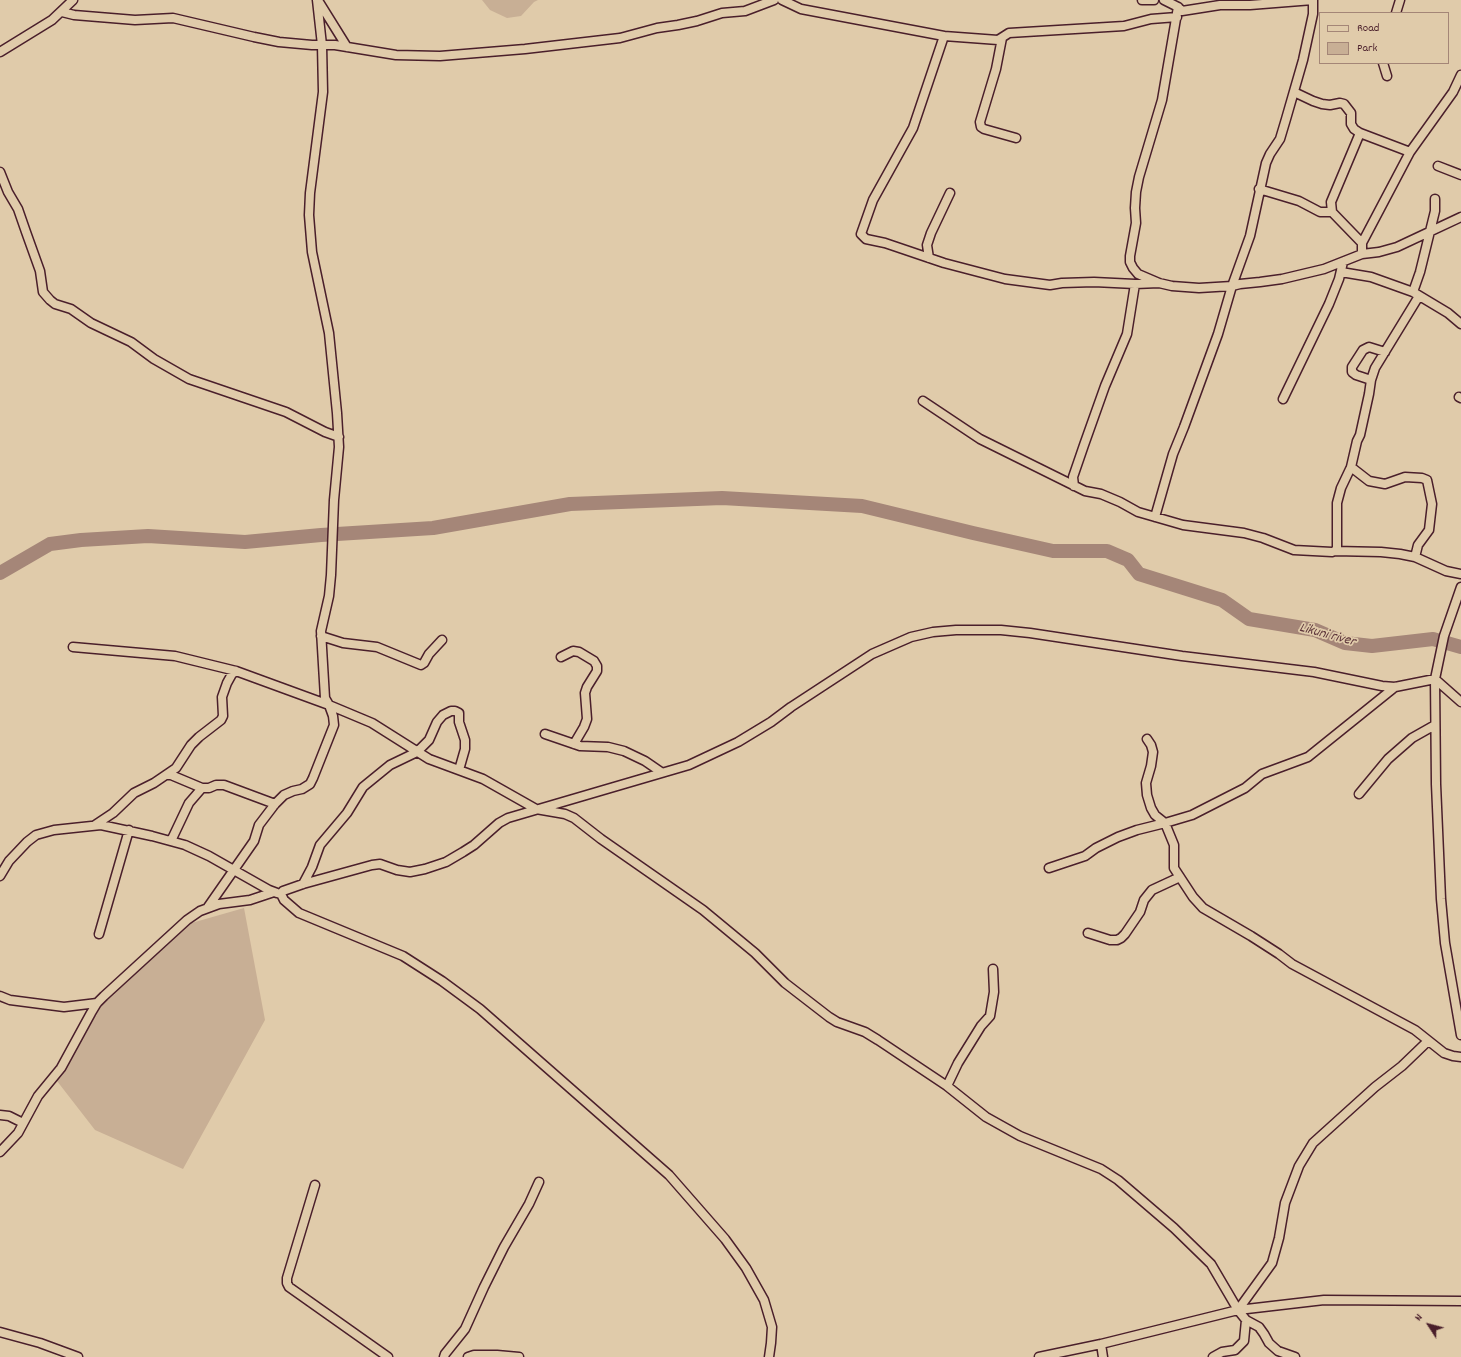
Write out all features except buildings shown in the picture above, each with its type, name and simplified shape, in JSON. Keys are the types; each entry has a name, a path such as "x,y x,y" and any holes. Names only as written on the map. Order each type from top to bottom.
{"street":[{"path":"0,52 42,28 62,12 72,0"},
{"path":"208,907 254,841 259,825 275,804 288,793 302,789 310,784 314,778 334,725 333,716 325,698 321,636 331,575 334,500 338,466 338,437 329,333 312,252 309,215 310,193 323,92 322,45 318,0"},
{"path":"318,0 347,47"},
{"path":"62,12 74,15 135,20 173,18 266,40 347,47 383,53 440,56 620,38 722,13 745,11 774,0"},
{"path":"782,0 801,9 944,36 998,40 1009,33 1124,26 1151,19 1177,17"},
{"path":"1142,0 1154,0"},
{"path":"1155,517 1173,454 1218,334 1232,286 1250,236 1266,163 1280,139 1303,60 1313,14 1313,0 1250,5 1220,5 1182,11 1177,4 1164,0"},
{"path":"1396,12 1400,0"},
{"path":"1177,4 1177,17 1162,100 1139,177 1135,208 1136,223 1130,256 1130,262 1138,274 1159,283 1172,286 1199,288 1232,286 1282,279 1324,269 1362,254 1379,252 1397,247 1461,217"},
{"path":"944,36 913,128 873,200 861,234 866,238 929,258 984,275 1005,279 1050,285 1094,282 1135,284 1159,283"},
{"path":"1002,38 996,69 980,122 981,127 984,129 1016,138"},
{"path":"1383,64 1387,76"},
{"path":"1362,254 1362,243 1410,152 1453,92 1461,75"},
{"path":"1294,92 1322,104 1344,104 1351,113 1351,124 1354,129 1360,133 1410,152"},
{"path":"1360,133 1331,202 1332,212 1362,243"},
{"path":"1438,166 1461,175"},
{"path":"0,172 8,192 18,208 40,271 43,292 55,304 71,309 91,323 131,342 154,359 189,379 286,412 338,437"},
{"path":"1260,189 1299,201 1320,212 1332,212"},
{"path":"929,258 927,245 950,193"},
{"path":"1336,551 1338,525 1337,503 1341,488 1351,467 1357,441 1360,435 1371,380 1375,368 1416,294 1435,211 1435,199"},
{"path":"1283,399 1329,304 1341,272 1343,262"},
{"path":"1341,272 1371,277 1416,294 1448,313 1461,324"},
{"path":"1074,486 1073,477 1084,445 1105,386 1127,334 1135,284"},
{"path":"1371,380 1356,375 1352,372 1352,367 1363,350 1369,347 1385,352"},
{"path":"923,401 980,439 1074,486 1085,491 1101,494 1138,512 1202,528 1244,533 1263,538 1294,550 1381,552 1415,557 1446,571 1461,574"},
{"path":"1351,467 1368,481 1385,484 1404,477 1422,478 1427,480 1432,504 1429,530 1418,545 1415,557"},
{"path":"1461,587 1444,636 1435,679 1436,784 1441,900 1445,942 1461,1035"},
{"path":"0,1152 16,1136 38,1096 61,1068 97,1003 187,920 208,907 250,900 303,884 380,864 404,872 410,872 446,862 480,840 499,823 508,818 689,765 738,742 872,654 911,637 933,632 1001,630 1174,655 1314,672 1382,686 1395,687 1435,679"},
{"path":"321,636 344,643 377,646 421,665 442,640"},
{"path":"73,647 176,656 236,671 329,705 372,723 429,759 483,779 536,809 565,814 574,818 601,839 703,910 754,953 785,983 829,1017 837,1022 865,1032 946,1086 986,1116 1020,1136 1101,1169 1118,1180 1174,1228 1211,1264 1238,1310 1246,1320 1259,1327 1269,1344 1278,1351 1295,1357"},
{"path":"561,657 573,651 579,652 594,661 597,666 597,671 585,693 587,719 574,744"},
{"path":"95,825 113,814 134,793 154,784 176,768 191,745 221,720 223,716 222,697 232,674 236,671"},
{"path":"1435,679 1461,702"},
{"path":"1048,868 1085,856 1118,836 1152,825 1192,815 1245,788 1262,774 1308,757 1395,687"},
{"path":"303,884 312,867 320,845 347,813 362,787 390,765 417,752 429,740 437,722 446,712 455,711 459,713 459,722 465,740 459,770"},
{"path":"1359,794 1388,759 1412,738 1435,725"},
{"path":"545,734 574,744 608,747 624,751 645,761 661,772"},
{"path":"1147,739 1153,752 1146,783 1147,795 1151,808 1155,815 1164,823 1174,845 1174,868 1193,897 1203,908 1251,936 1292,964 1415,1030 1444,1053 1453,1056 1461,1056"},
{"path":"167,775 171,775 202,788 224,785 275,804"},
{"path":"171,841 189,803 202,788"},
{"path":"0,876 9,861 27,842 36,835 54,830 95,825 129,830 185,845 209,856 277,893 299,913 403,956 442,981 480,1009 669,1175 726,1239 746,1268 764,1300 772,1327 768,1357"},
{"path":"99,934 129,830"},
{"path":"1088,933 1110,940 1117,940 1121,938 1136,917 1144,900 1152,890 1180,877"},
{"path":"946,1086 958,1063 981,1026 990,1016 994,992 994,969"},
{"path":"0,996 10,1000 64,1007 97,1003"},
{"path":"1238,1310 1272,1263 1279,1238 1284,1203 1299,1166 1313,1144 1323,1133 1375,1087 1402,1066 1428,1041"},
{"path":"0,1115 9,1116 23,1124"},
{"path":"444,1357 465,1329 504,1247 539,1182"},
{"path":"315,1185 287,1278 287,1283 289,1287 388,1357"},
{"path":"1039,1357 1102,1344 1238,1310 1324,1300 1461,1301"},
{"path":"1213,1357 1222,1352 1236,1350 1244,1341 1246,1320"},
{"path":"0,1332 40,1343 78,1357"},
{"path":"1102,1344 1103,1357"},
{"path":"468,1357 497,1355 518,1357"}],"green space":[{"path":"482,0 538,0 534,2 521,16 507,18 490,10"},
{"path":"244,908 265,1020 183,1169 95,1130 57,1081 102,1003 188,924"}],"waterway":[{"name":"Likuni river","path":"0,573 50,544 81,540 148,536 245,542 321,535 433,528 570,504 722,498 862,506 1053,551 1107,551 1128,560 1139,574 1222,600 1249,619 1315,630 1345,643 1372,646 1433,639 1461,647"}]}
